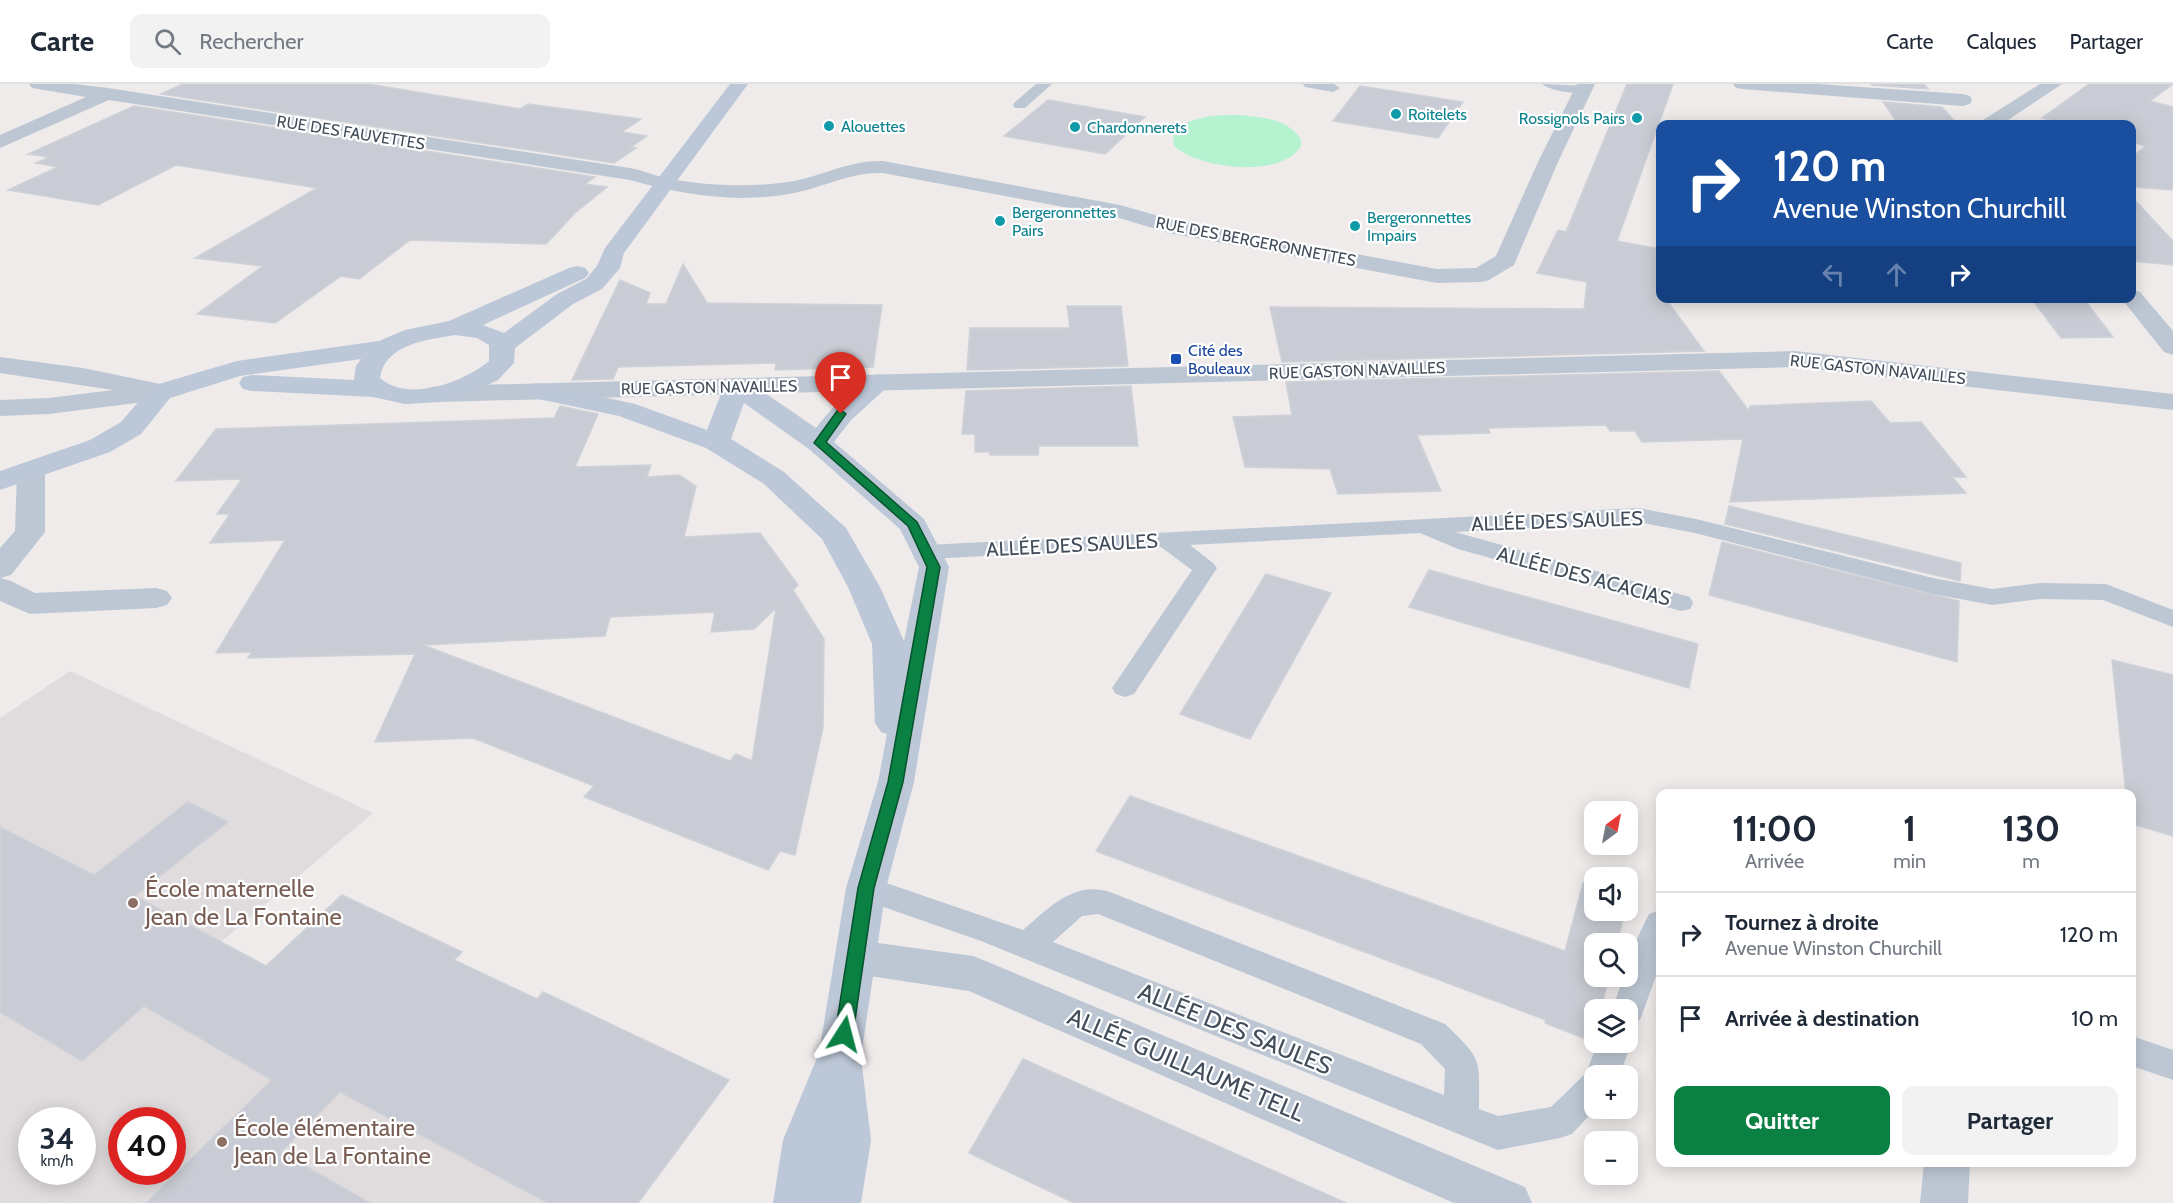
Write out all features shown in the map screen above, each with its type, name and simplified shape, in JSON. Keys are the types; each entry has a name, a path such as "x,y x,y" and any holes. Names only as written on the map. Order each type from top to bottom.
{"street":[{"name":"RUE DES FAUVETTES","path":"38,84 636,175 663,184 714,188 794,187 856,167"},
{"path":"0,142 132,84"},
{"path":"0,408 49,406 161,392 276,382 377,389 393,394 414,396 437,394 461,388 482,378 501,355 566,298 594,284 608,268 613,253 663,184 739,84"},
{"path":"1742,84 1963,100"},
{"path":"1951,84 1980,120"},
{"path":"1996,120 2053,84"},
{"name":"RUE DES BERGERONNETTES","path":"856,167 883,167 1035,195 1120,211 1169,226 1437,276 1481,275 1506,260 1548,162 1585,86"},
{"path":"377,389 368,380 367,368 375,356 389,347 411,336 455,328 581,271 613,253"},
{"path":"2136,302 2173,347"},
{"path":"455,328 478,330 493,336 501,355 538,391 626,410 716,442 774,478 835,534 864,587 889,644 896,782"},
{"path":"0,365 83,376 161,392 237,369 389,347"},
{"name":"RUE GASTON NAVAILLES","path":"437,394 1795,358 2173,402"},
{"path":"819,443 841,414 880,382"},
{"path":"716,442 737,386 819,443 913,525 934,567 896,782 866,888 841,1053 806,1140 797,1203"},
{"path":"0,481 100,446 132,428 161,392"},
{"path":"0,568 30,532 31,470"},
{"path":"0,588 30,604 156,598"},
{"name":"ALLÉE GUILLAUME TELL","path":"856,957 973,974 1508,1203"},
{"path":"837,1203 848,1140 841,1053"},
{"path":"1944,1203 1947,1167"}],"lane":[{"path":"1020,105 1045,84"},
{"path":"1310,84 1332,88"},
{"path":"1549,84 1585,86"},
{"name":"ALLÉE DES SAULES","path":"927,552 1638,515 1696,526 1933,586 1992,597 2042,591 2106,592 2173,619"},
{"name":"ALLÉE DES ACACIAS","path":"1420,526 1466,544 1681,603"},
{"path":"1125,688 1205,568 1167,540"},
{"name":"ALLÉE DES SAULES","path":"866,888 1027,946 1498,1133 1560,1122 1584,1097"},
{"path":"1027,946 1074,905 1099,901 1144,918 1433,1034 1462,1064 1461,1118"},
{"path":"1632,999 1656,935"},
{"path":"2136,1053 2173,1065"}],"shaded area":[{"name":"École maternelle Jean de La Fontaine","path":"70,671 373,813 161,993 548,1203 0,1203 0,718"}],"green space":[{"path":"1239,115 1265,118 1282,123 1296,133 1301,140 1301,146 1291,156 1276,163 1259,167 1239,167 1202,160 1174,146 1173,134 1187,123 1203,117"}],"building":[{"path":"183,84 368,84 520,109 528,104 641,119 622,132 647,136 631,147 636,148 614,163 161,94"},
{"path":"1627,84 1673,84 1660,120 1656,120 1656,132 1617,241 1656,248 1656,303 1669,303 1704,351 1282,362 1270,307 1584,309 1587,282 1537,273 1558,230 1566,232"},
{"path":"1924,84 1928,89 1872,85"},
{"path":"2089,84 2173,84 2150,101 2173,107 2173,190 2136,187 2136,154 2146,146 2136,143 2136,120 2050,120 2042,118"},
{"name":"Roitelets","path":"1360,86 1463,102 1438,138 1333,121"},
{"name":"Chardonnerets","path":"1048,100 1145,117 1105,154 1004,136"},
{"path":"1883,102 1942,107 1953,120 1896,120"},
{"path":"134,106 595,177 585,184 607,187 575,213 546,244 410,240 359,279 341,276 275,323 197,314 263,266 195,258 317,188 176,165 98,205 8,190 58,167 36,163 49,157 28,154"},
{"path":"2136,201 2173,241 2173,265 2136,261"},
{"path":"683,264 707,303 882,305 873,367 775,370 776,363 618,367 613,379 572,380 620,280 650,293 646,304 666,304"},
{"path":"2035,303 2087,303 2113,337 2061,338"},
{"path":"1067,306 1121,306 1128,366 967,370 970,328 1070,328"},
{"path":"1719,371 1749,411 1750,406 1871,401 1890,423 1921,422 1966,477 1952,477 1966,493 1730,502 1743,439 1642,442 1635,431 1610,431 1606,425 1488,428 1490,433 1417,435 1441,491 1338,494 1330,469 1245,467 1233,417 1292,415 1286,382"},
{"path":"1131,386 1138,446 1039,446 1038,455 990,455 990,452 975,452 975,434 962,434 966,391"},
{"path":"560,406 598,414 575,467 651,465 647,477 679,475 696,486 684,537 760,533 798,585 793,590 824,639 823,728 795,855 780,851 768,870 584,797 594,786 473,738 375,742 415,654 248,658 252,652 216,653 285,540 210,543 230,514 217,514 242,479 176,481 216,429 554,418","holes":["776,608 752,761 736,754 730,761 423,645 605,636 610,617 715,612 711,632 754,629"]},
{"path":"1729,506 1961,563 1960,581 1725,524"},
{"path":"1722,542 1959,601 1957,662 1709,595"},
{"path":"1429,570 1698,644 1689,688 1409,607"},
{"path":"1266,574 1331,593 1250,739 1180,714"},
{"path":"2112,660 2173,675 2173,836 2136,825 2136,789 2125,789"},
{"path":"1130,796 1565,951 1583,883 1584,921 1622,921 1620,933 1584,933 1584,987 1606,987 1604,999 1584,999 1584,1038 1545,1023 1546,1020 1096,851"},
{"path":"188,802 228,822 135,896 266,966 342,895 462,952 454,960 537,999 543,992 729,1080 638,1203 548,1203 340,1092 281,1152 370,1203 146,1203 164,1185 186,1185 186,1164 272,1080 144,1006 82,1061 0,1012 0,827 94,875"},
{"path":"1023,1059 1346,1203 1074,1203 969,1153"}],"place":[{"name":"Roitelets","path":"1396,114"},
{"name":"Rossignols Pairs","path":"1637,118"},
{"name":"Alouettes","path":"829,126"},
{"name":"Chardonnerets","path":"1075,127"},
{"name":"Bergeronnettes Pairs","path":"1000,221"},
{"name":"Bergeronnettes Impairs","path":"1355,226"},
{"name":"Cité des Bouleaux","path":"1176,359"},
{"name":"École maternelle Jean de La Fontaine","path":"133,903"},
{"name":"École élémentaire Jean de La Fontaine","path":"222,1142"}],"route":[{"path":"841,414 819,443 913,525 934,567 896,782 866,888 844,1034"}]}
